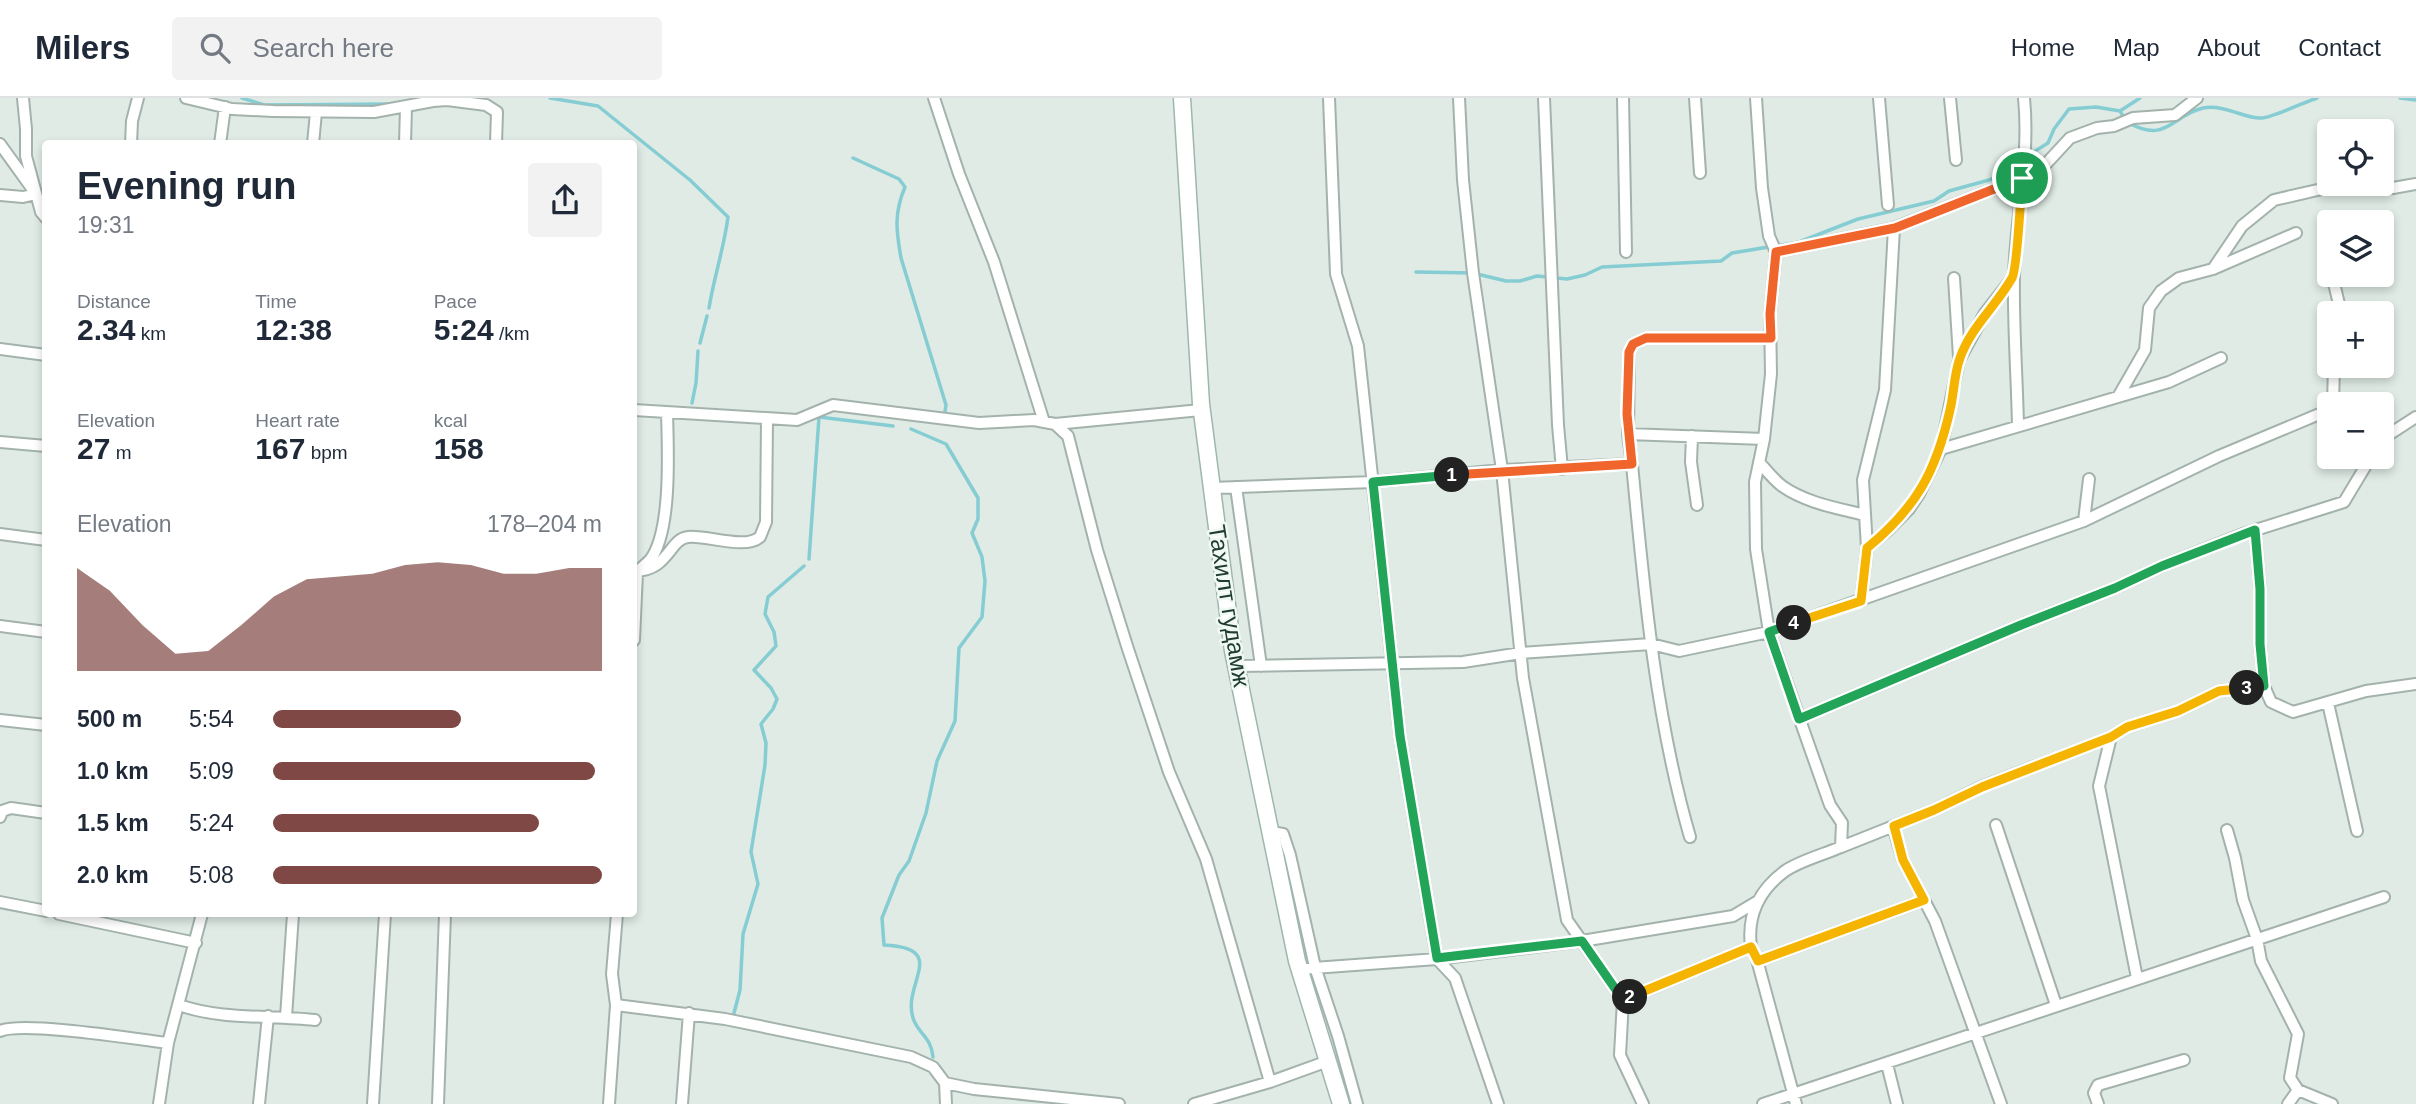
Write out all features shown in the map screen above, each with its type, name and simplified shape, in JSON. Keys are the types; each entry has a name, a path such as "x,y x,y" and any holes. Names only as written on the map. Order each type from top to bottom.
{"main road":[{"name":"Тахилт гудамж","path":"1182,98 1201,410 1237,666 1271,832 1341,1104"}],"street":[{"path":"23,98 26,156 42,208"},
{"path":"131,140 132,121 138,98"},
{"path":"934,98 1050,423 1068,436 1097,550 1169,772 1206,859 1270,1082"},
{"path":"1329,98 1336,274 1358,346 1400,736 1437,958 1455,978 1498,1104"},
{"path":"1459,98 1463,180 1502,470 1523,678 1567,920 1623,1000 1620,1055 1643,1104"},
{"path":"1544,98 1562,469"},
{"path":"1623,98 1626,252"},
{"path":"1696,98 1700,173"},
{"path":"1756,98 1762,188 1769,236 1776,252 1770,314 1770,374 1764,439 1755,482 1756,549 1769,632 1829,805 1842,823 1842,847"},
{"path":"1879,98 1888,205"},
{"path":"1950,98 1956,160"},
{"path":"2018,426 2014,276 2026,153 2024,98"},
{"path":"1776,252 1895,228 2022,178 2045,165 2070,138 2097,128 2113,126 2133,117 2175,116 2197,98"},
{"path":"191,99 225,107 316,112 374,112 440,101 487,101 497,112 496,140"},
{"path":"221,140 225,107"},
{"path":"405,140 406,107"},
{"path":"313,140 316,112"},
{"path":"3,147 15,152 23,147 26,130"},
{"path":"3,147 36,194"},
{"path":"2213,270 2242,226 2274,200 2322,189 2393,188 2416,184"},
{"path":"0,195 23,197 36,194"},
{"path":"1861,601 1867,548 1863,480 1885,390 1895,228"},
{"path":"2118,397 2145,350 2149,308 2161,291 2179,278 2213,270 2296,233"},
{"path":"1959,360 1986,313 2014,276"},
{"path":"1867,548 1909,509 1941,449 1959,360 1954,278"},
{"path":"1690,837 1659,708 1628,434 1629,352 1633,344 1646,338 1771,338"},
{"path":"0,349 42,354"},
{"path":"1941,449 2169,382 2221,358"},
{"path":"637,410 797,420 833,405 979,424 1034,420 1050,423 1201,410"},
{"path":"637,570 651,559 662,530 669,468 667,413"},
{"path":"1237,666 1463,662 1521,653 1651,644 1679,651 1769,632 2084,521 2219,456 2317,415"},
{"path":"2394,431 2416,417"},
{"path":"637,571 660,563 676,543 688,537 749,542 760,537 766,522 767,420"},
{"path":"1628,434 1764,439"},
{"path":"1692,436 1691,462 1697,505"},
{"path":"0,442 42,446"},
{"path":"1759,462 1781,485 1794,493 1822,504 1865,515"},
{"path":"1212,488 1373,482 1502,470 1632,464"},
{"path":"1799,719 2162,566 2255,530 2344,502 2364,469"},
{"path":"2084,521 2089,479"},
{"path":"1236,487 1261,666"},
{"path":"2255,530 2260,589 2260,644 2264,686 2271,702 2293,712 2366,691 2416,684"},
{"path":"0,534 42,539"},
{"path":"0,626 42,631"},
{"path":"1795,1100 1758,961 1751,947 1749,928 1760,897 1786,870 1934,810 1982,787 2111,737 2127,727 2178,711 2219,691 2264,686"},
{"path":"2328,703 2357,831"},
{"path":"0,720 42,725"},
{"path":"2111,737 2099,786 2137,978"},
{"path":"0,817 2,811 11,808 42,812"},
{"path":"1996,825 2056,1005"},
{"path":"1894,826 1903,860 1936,921 2001,1104"},
{"path":"2227,830 2261,961 2298,1034 2290,1077 2298,1090 2332,1104"},
{"path":"1763,1104 1795,1100 1887,1064 2056,1005 2384,897"},
{"path":"1758,961 1924,900"},
{"path":"0,901 42,910"},
{"path":"1357,1104 1338,1036 1307,968 1437,958 1582,941 1733,916 1758,901"},
{"path":"73,917 196,943"},
{"path":"159,1104 168,1043 201,917"},
{"path":"286,1017 293,917"},
{"path":"373,1104 385,917"},
{"path":"438,1104 445,917"},
{"path":"608,1104 616,1005 611,974 617,917"},
{"path":"1623,1000 1751,947"},
{"path":"179,1005 219,1014 315,1020"},
{"path":"616,1005 689,1013 911,1057 933,1066 945,1083 946,1104"},
{"path":"682,1104 689,1013"},
{"path":"259,1104 268,1016"},
{"path":"0,1031 8,1028 37,1028 168,1043"},
{"path":"2098,1104 2094,1093 2098,1085 2184,1060"},
{"path":"1194,1104 1270,1082 1328,1061"},
{"path":"1887,1064 1897,1104"},
{"path":"945,1083 974,1089 1119,1104"},
{"path":"2288,1104 2298,1090"}],"waterway":[{"path":"242,98 264,105 393,104"},
{"path":"550,98 598,106 690,180 728,217 709,308"},
{"path":"2120,111 2140,98"},
{"path":"2129,123 2142,129 2161,129 2192,112 2211,107 2261,118 2317,98"},
{"path":"2400,98 2416,100"},
{"path":"2032,153 2048,143 2054,129 2069,109 2096,107 2120,111 2124,118"},
{"path":"853,158 899,179 905,187 897,222 901,258 946,405 945,412"},
{"path":"1416,272 1473,273 1506,281 1520,281 1537,276 1567,279 1602,267 1721,261 1732,253 1799,242 1858,219 1934,201 1949,191 1989,180 2014,168"},
{"path":"700,343 707,316"},
{"path":"692,403 698,351"},
{"path":"809,559 819,417 893,426"},
{"path":"911,429 946,444 978,498 978,519 972,533 982,557 985,581 982,617 959,648 955,721 937,761 926,813 909,861 899,875 882,918 884,945 904,948 915,953 919,960 911,1005 913,1018 930,1044 933,1057"},
{"path":"734,1013 740,990 743,934 758,884 751,852 765,765 766,743 761,724 777,699 771,688 754,670 776,646 774,632 765,614 768,597 804,566"}],"route":[{"path":"2022,178 2014,276 1986,313 1959,360 1941,449 1919,494 1909,509 1867,548 1861,601 1769,632 1799,719 2162,566 2255,530 2264,686 2219,691 2178,711 2127,727 2111,737 1982,787 1894,826 1903,860 1924,900 1758,961 1751,947 1623,1000 1582,941 1437,958 1400,736 1373,482 1502,470 1632,464 1627,414 1629,352 1633,344 1646,338 1771,338 1770,314 1776,252 1895,228 2022,178"}]}
